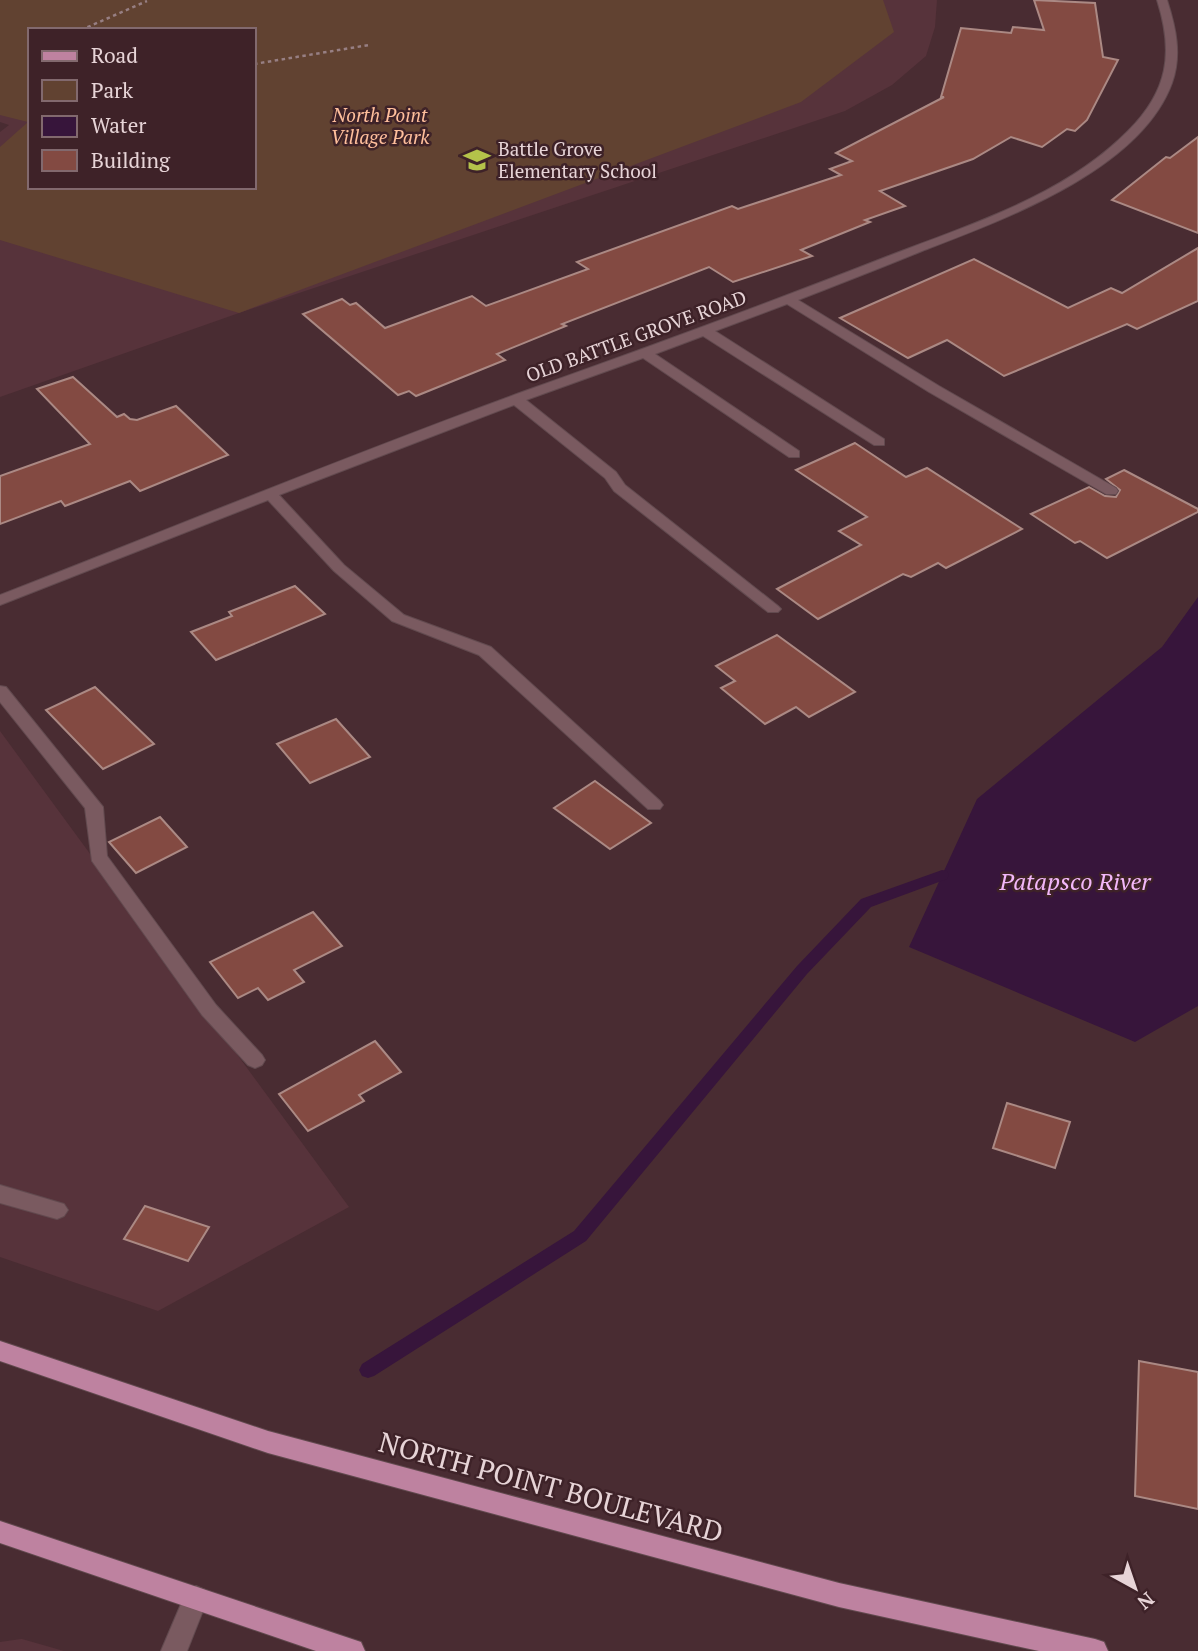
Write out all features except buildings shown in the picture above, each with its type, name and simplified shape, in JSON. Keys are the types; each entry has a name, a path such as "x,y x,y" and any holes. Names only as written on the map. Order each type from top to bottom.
{"main road":[{"name":"NORTH POINT BOULEVARD","path":"0,1351 281,1445 839,1594 1096,1651"},
{"path":"0,1532 352,1651"}],"street":[{"name":"OLD BATTLE GROVE ROAD","path":"0,600 517,400 789,300 1012,210 1091,167 1146,120 1168,85 1172,67 1173,32 1163,0"},
{"path":"789,300 1111,491"},
{"path":"705,331 879,442"},
{"path":"645,353 794,454"},
{"path":"517,400 611,475 619,488 773,609"},
{"path":"270,494 339,568 398,618 485,652 654,806"},
{"path":"0,691 94,807 98,857 209,1010 255,1060"},
{"path":"0,1194 57,1210"},
{"path":"173,1651 196,1598"}],"path":[{"path":"86,28 147,1"},
{"path":"256,64 369,45"}],"shaded area":[{"name":"North Point Village Park","path":"0,0 937,0 935,27 926,56 892,85 845,111 239,313 0,397 0,132 9,125 0,122"},
{"path":"0,731 349,1207 158,1311 0,1257"},
{"path":"21,1639 64,1651 0,1651 0,1642"}],"green space":[{"name":"North Point Village Park","path":"0,0 883,0 894,32 801,102 239,313 0,240 0,147 28,122 0,115"}],"water":[{"name":"Patapsco River","path":"1198,597 1198,1006 1135,1042 909,947 977,799 1162,647"}],"waterway":[{"path":"368,1370 580,1236 802,970 866,903 942,875"}],"place":[{"name":"Battle Grove Elementary School","path":"477,160"}]}
